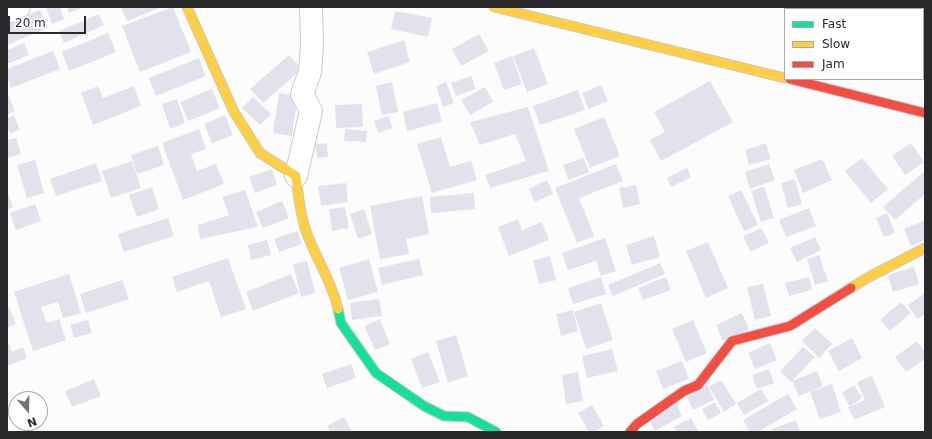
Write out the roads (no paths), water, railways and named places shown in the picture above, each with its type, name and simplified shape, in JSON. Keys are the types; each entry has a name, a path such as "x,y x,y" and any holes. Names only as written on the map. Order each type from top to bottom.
{"street":[{"path":"7,12 19,7"},
{"path":"186,7 234,112 256,147 260,153 296,176"},
{"path":"311,7 312,43 310,72 302,94 311,111 296,176 299,205 306,231 335,296 341,323 376,373 424,406 444,416 496,432"},
{"path":"494,7 552,15 784,78"},
{"path":"794,80 925,113"},
{"path":"630,432 637,424 678,395 698,385 732,341 790,326 867,278 925,248"}]}
